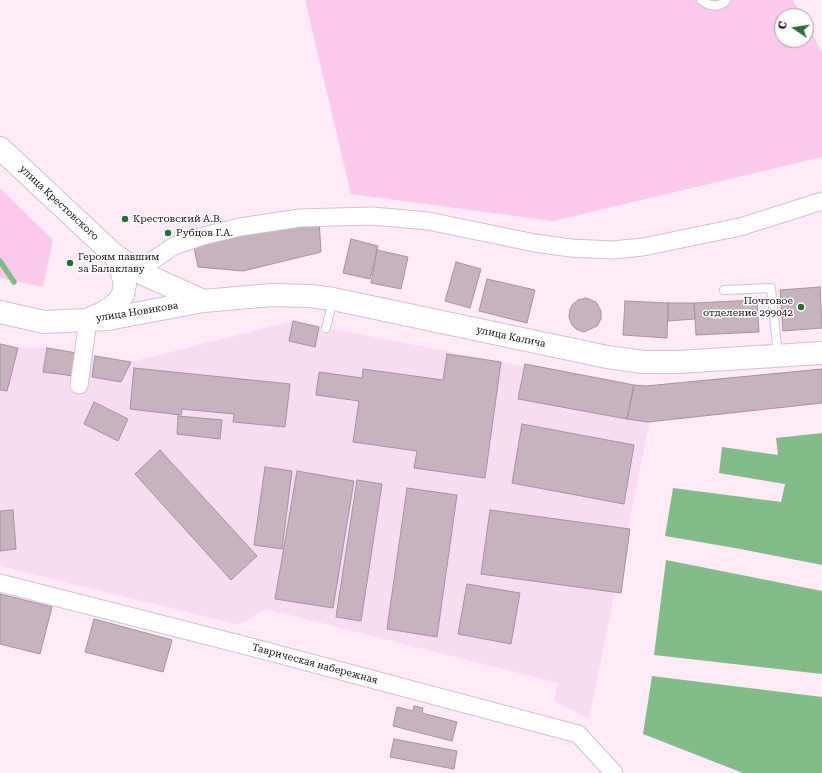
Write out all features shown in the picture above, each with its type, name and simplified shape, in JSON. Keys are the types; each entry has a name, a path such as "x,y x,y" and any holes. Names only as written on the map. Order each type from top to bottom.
{"main road":[{"name":"улица Крестовского","path":"0,148 112,253 137,271 202,301"},
{"path":"88,320 112,308 123,294 125,284 119,263 112,253"},
{"name":"улица Калича","path":"202,301 272,295 310,296 333,299 606,357 644,362 679,362 822,353"},
{"name":"улица Новикова","path":"0,312 44,322 108,319 202,301"}],"street":[{"path":"137,271 174,246 203,236 240,227 300,218 372,216 428,221 535,243 572,248 612,250 643,247 740,227 822,201"},
{"path":"79,385 88,320"},
{"name":"Таврическая набережная","path":"0,583 251,647 578,734 614,773"}],"lane":[{"path":"701,0 707,4 716,6 724,3 726,0"},
{"path":"724,290 771,288 778,356"},
{"path":"326,328 333,299"}],"shaded area":[{"path":"305,0 793,0 798,8 774,8 774,48 814,48 814,38 822,52 822,157 553,221 351,194"},
{"path":"0,188 53,240 43,287 0,278"},
{"path":"293,321 501,362 656,390 589,719 554,701 558,683 266,609 239,625 0,566 0,344 18,348 47,348 131,362"},
{"path":"822,433 822,565 665,536 673,488 781,502 785,484 719,473 722,447 778,455 776,438"},
{"path":"666,560 822,591 822,674 654,655"},
{"path":"652,676 822,697 822,773 743,773 643,734"}],"building":[{"path":"319,220 321,252 243,271 198,267 193,242"},
{"path":"351,239 378,246 370,279 343,273"},
{"path":"377,250 408,257 401,289 371,283"},
{"path":"456,262 481,269 470,308 445,301"},
{"path":"487,279 535,290 527,323 479,311"},
{"name":"Почтовое отделение 299042","path":"820,287 822,328 783,331 780,290"},
{"path":"586,298 596,302 601,311 601,319 597,326 584,332 576,329 572,325 569,317 570,309 573,304 578,300"},
{"path":"757,300 759,332 696,335 694,303"},
{"path":"625,301 668,303 667,338 623,335"},
{"path":"668,303 694,303 695,319 668,321"},
{"path":"293,321 319,327 315,347 289,341"},
{"path":"0,344 18,348 7,391 0,390"},
{"path":"47,348 77,353 74,376 43,372"},
{"path":"447,354 501,362 485,478 414,468 417,451 353,442 359,401 316,395 319,372 362,378 363,369 443,380"},
{"path":"95,356 131,362 121,382 92,377"},
{"path":"525,364 634,385 627,419 518,399"},
{"path":"134,368 290,384 285,427 233,422 234,414 182,409 181,415 130,409"},
{"path":"822,369 822,403 648,422 627,419 634,385 646,386"},
{"path":"94,402 128,419 118,441 84,424"},
{"path":"178,416 222,420 220,439 177,434"},
{"path":"522,424 634,445 624,504 512,483"},
{"path":"160,450 257,556 231,580 135,474"},
{"path":"265,467 292,471 282,549 254,545"},
{"path":"297,471 354,481 333,608 275,599"},
{"path":"357,480 382,484 361,621 336,617"},
{"path":"407,488 457,495 437,637 387,629"},
{"path":"13,510 16,549 0,551 0,511"},
{"path":"490,510 630,529 621,593 481,574"},
{"path":"467,584 520,593 511,644 458,634"},
{"path":"0,594 52,607 40,654 0,644"},
{"path":"94,619 172,640 163,672 85,652"},
{"path":"414,706 423,708 422,713 457,722 452,741 393,726 397,707 413,711"},
{"path":"394,739 457,751 454,769 390,757"}],"waterway":[{"path":"0,261 14,282"}],"place":[{"name":"Крестовский А.В.","path":"125,219"},
{"name":"Рубцов Г.А.","path":"168,233"},
{"name":"Героям павшим за Балаклаву","path":"70,263"},
{"name":"Почтовое отделение 299042","path":"801,307"}]}
